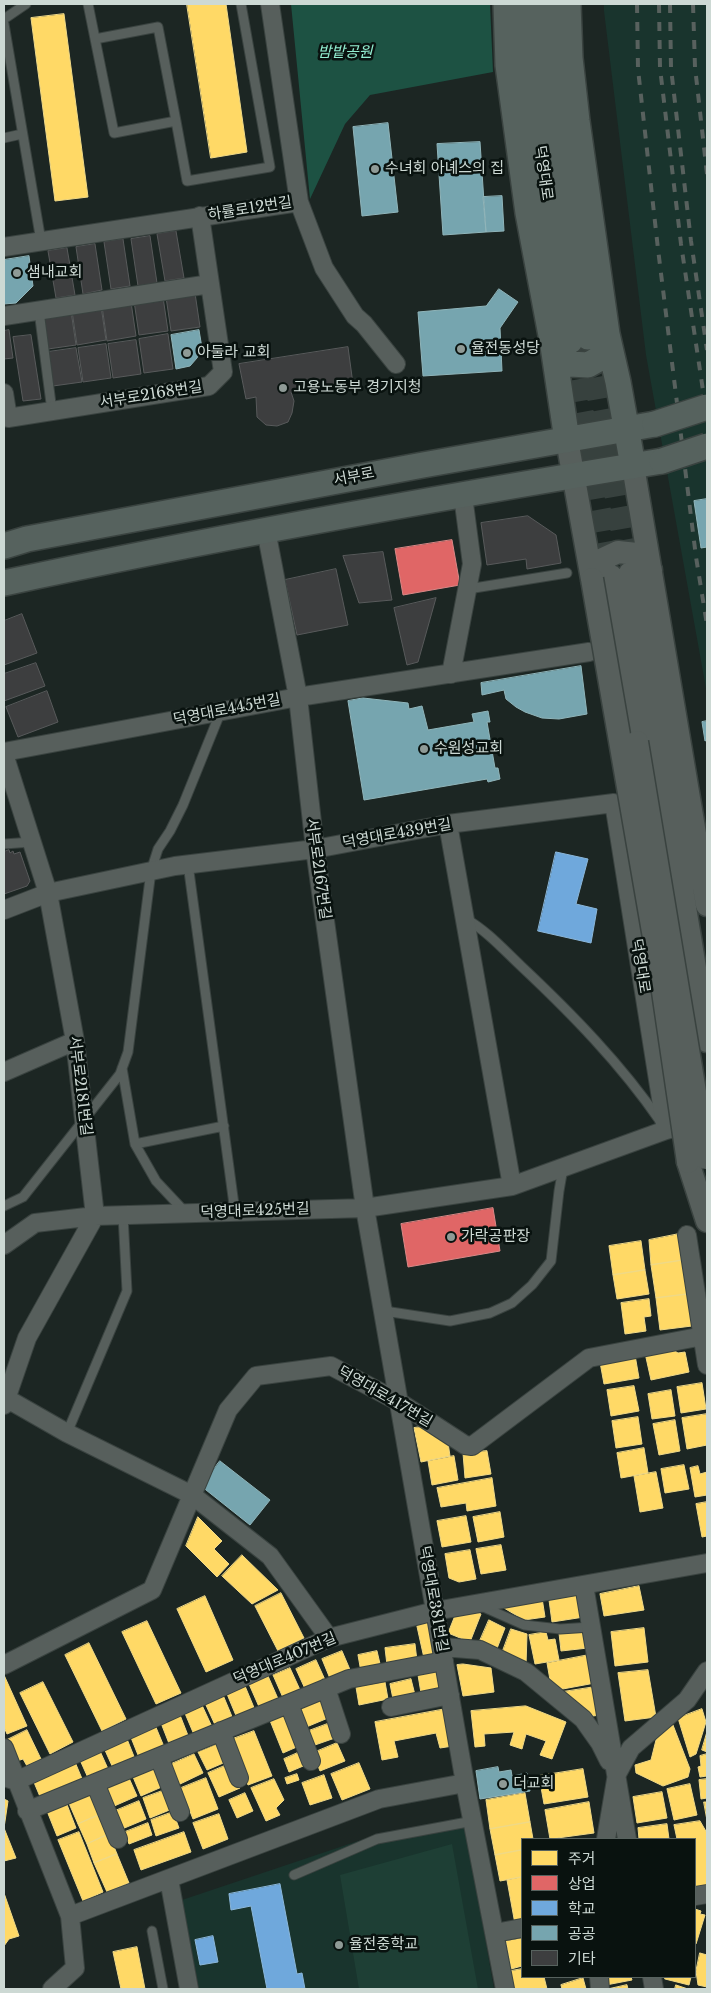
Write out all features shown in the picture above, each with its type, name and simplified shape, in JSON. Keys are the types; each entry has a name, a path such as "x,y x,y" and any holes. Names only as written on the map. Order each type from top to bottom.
{"main road":[{"path":"506,4 508,65 528,213 580,340 627,429 633,466"},
{"name":"덕영대로","path":"527,4 529,62 537,127 580,340"},
{"name":"덕영대로","path":"547,4 550,60 580,340"},
{"path":"567,440 580,340 577,121 570,58 568,4"},
{"path":"655,424 707,407"},
{"name":"서부로","path":"4,546 28,539 423,464 655,424 707,422"},
{"path":"4,583 266,530 662,461 707,446"},
{"path":"662,461 707,464"}],"street":[{"name":"하률로12번길","path":"4,247 299,202 270,4"},
{"path":"299,202 324,268 355,316 364,324 396,364"},
{"name":"서부로2168번길","path":"4,393 8,418 209,386 223,372 200,216"},
{"path":"4,316 210,284"},
{"path":"567,440 573,476 621,574 707,906"},
{"path":"633,466 621,574 660,978 700,1162"},
{"path":"451,674 472,564 463,496"},
{"name":"서부로2167번길","path":"266,530 298,697 315,849 365,1208"},
{"path":"621,574 647,740 707,1221"},
{"name":"덕영대로445번길","path":"4,753 298,697 589,652"},
{"path":"647,740 707,1041"},
{"name":"서부로2181번길","path":"4,753 48,892 74,1041 95,1216"},
{"name":"덕영대로439번길","path":"4,910 48,892 188,864 315,849 448,824 614,803"},
{"name":"덕영대로","path":"614,803 666,1130"},
{"path":"448,824 512,1186"},
{"path":"4,1072 74,1041"},
{"name":"덕영대로425번길","path":"4,1245 35,1223 95,1216 365,1208 512,1186 666,1130 707,1121"},
{"name":"덕영대로381번길","path":"365,1208 465,1783 505,1989"},
{"path":"95,1216 26,1338 5,1400 192,1495 270,1556 329,1638"},
{"path":"687,1236 707,1365"},
{"name":"덕영대로417번길","path":"4,1665 152,1590 228,1410 256,1376 331,1366 399,1402 465,1445 472,1446 589,1358 703,1336"},
{"name":"덕영대로407번길","path":"10,1779 329,1638 435,1611 707,1563"},
{"path":"584,1585 627,1838"},
{"path":"27,1811 349,1679 443,1654 480,1650 526,1672 583,1719 600,1743 617,1774"},
{"path":"606,1838 617,1774 631,1748 687,1700 707,1672"},
{"path":"326,1688 341,1734"},
{"path":"391,1706 450,1695"},
{"path":"289,1704 311,1761"},
{"path":"221,1732 239,1778"},
{"path":"4,1748 10,1779 27,1811 70,1916 76,1968 52,1989"},
{"path":"159,1757 180,1812"},
{"path":"94,1783 118,1839"},
{"path":"70,1916 379,1798 465,1783"},
{"path":"169,1879 188,1989"},
{"path":"495,1933 521,1928"}],"lane":[{"path":"4,19 26,4"},
{"path":"88,4 114,133 176,121"},
{"path":"95,39 158,26 187,181 270,167 241,4"},
{"path":"4,24 41,242"},
{"path":"4,138 22,134"},
{"path":"39,311 52,411"},
{"path":"468,589 567,572"},
{"path":"4,1206 23,1197 120,1074 128,1052 150,871 158,849 170,831 183,805 221,711"},
{"path":"4,844 32,842"},
{"path":"188,864 236,1212"},
{"path":"465,918 479,926 602,1048 642,1095 666,1130"},
{"path":"122,1068 135,1144 156,1181 186,1213"},
{"path":"135,1144 224,1126"},
{"path":"383,1308 391,1312 450,1321 490,1313 512,1303 532,1285 551,1261 563,1168"},
{"path":"67,1433 127,1291 123,1215"},
{"path":"476,1604 524,1625 560,1629 591,1627"},
{"path":"294,1875 377,1840 473,1822"},
{"path":"152,1931 162,1989"}],"shaded area":[{"path":"604,4 707,4 707,694 646,355"},
{"name":"율전중학교","path":"464,1817 494,1989 199,1989 182,1900 373,1836"},
{"path":"452,1844 478,1989 359,1989 340,1875"}],"green space":[{"name":"밤밭공원","path":"291,4 490,4 493,72 370,95 345,124 310,199"}],"building: 주거":[{"path":"187,4 226,4 247,152 211,158"},
{"path":"64,14 88,197 55,201 31,18"},
{"path":"679,1234 684,1260 651,1265 649,1240"},
{"path":"641,1241 645,1270 613,1275 609,1246"},
{"path":"684,1260 689,1294 656,1298 651,1265"},
{"path":"645,1270 649,1294 617,1299 613,1275"},
{"path":"689,1294 692,1326 660,1330 656,1298"},
{"path":"649,1299 651,1316 644,1317 646,1331 625,1334 621,1303"},
{"path":"670,1348 678,1353 685,1352 689,1372 651,1380 645,1353"},
{"path":"635,1355 639,1378 604,1384 600,1362"},
{"path":"702,1383 706,1409 681,1413 677,1387"},
{"path":"634,1386 639,1411 611,1416 607,1390"},
{"path":"671,1390 675,1416 652,1419 648,1394"},
{"path":"707,1414 707,1445 687,1449 682,1418"},
{"path":"638,1417 642,1444 616,1448 612,1421"},
{"path":"675,1420 680,1451 659,1455 653,1424"},
{"path":"432,1425 447,1436 450,1456 421,1462 414,1428"},
{"path":"644,1448 648,1473 621,1478 617,1453"},
{"path":"487,1451 491,1474 465,1478 463,1453"},
{"path":"454,1456 458,1480 432,1485 428,1461"},
{"path":"684,1465 689,1489 665,1493 661,1469"},
{"path":"698,1466 700,1474 707,1472 707,1495 695,1497 690,1468"},
{"path":"656,1472 663,1508 640,1512 634,1476"},
{"path":"492,1478 496,1506 467,1511 466,1503 441,1507 437,1488"},
{"path":"707,1502 707,1536 702,1537 696,1504"},
{"path":"500,1512 504,1537 478,1542 473,1517"},
{"path":"466,1516 471,1542 442,1547 437,1521"},
{"path":"198,1517 222,1541 214,1549 229,1564 217,1577 186,1546"},
{"path":"501,1545 506,1570 481,1574 476,1549"},
{"path":"470,1550 476,1579 459,1582 449,1578 445,1554"},
{"path":"242,1555 278,1590 252,1604 222,1576"},
{"path":"639,1586 644,1610 604,1616 600,1594"},
{"path":"281,1593 304,1638 278,1651 255,1606"},
{"path":"580,1595 584,1617 552,1622 549,1600"},
{"path":"205,1596 233,1660 206,1672 177,1609"},
{"path":"542,1598 545,1617 524,1620 499,1605"},
{"path":"470,1610 481,1614 470,1642 448,1633 456,1613"},
{"path":"429,1619 437,1655 424,1658 416,1622"},
{"path":"489,1620 505,1628 496,1651 479,1643"},
{"path":"147,1621 181,1693 156,1704 122,1632"},
{"path":"644,1628 648,1662 615,1666 611,1632"},
{"path":"511,1629 527,1634 526,1665 501,1656"},
{"path":"546,1632 548,1640 555,1639 559,1660 535,1664 529,1635"},
{"path":"586,1632 588,1648 561,1651 559,1633"},
{"path":"89,1643 126,1719 102,1731 65,1655"},
{"path":"415,1644 417,1661 387,1665 385,1648"},
{"path":"342,1651 351,1672 331,1681 322,1659"},
{"path":"377,1651 381,1668 361,1672 358,1655"},
{"path":"589,1655 595,1683 552,1691 547,1663"},
{"path":"316,1660 326,1682 306,1691 296,1669"},
{"path":"463,1664 491,1668 494,1692 463,1696 457,1665"},
{"path":"290,1668 301,1692 284,1700 273,1675"},
{"path":"648,1670 656,1717 625,1721 618,1673"},
{"path":"438,1671 442,1689 421,1693 418,1675"},
{"path":"4,1675 27,1726 7,1734 4,1727"},
{"path":"268,1676 279,1701 260,1709 249,1684"},
{"path":"411,1679 415,1695 393,1699 390,1684"},
{"path":"43,1682 73,1742 50,1754 20,1693"},
{"path":"385,1682 388,1699 359,1705 356,1687"},
{"path":"245,1686 255,1710 237,1718 227,1694"},
{"path":"595,1687 600,1715 586,1717 562,1692"},
{"path":"223,1695 233,1719 216,1727 205,1703"},
{"path":"321,1700 328,1718 304,1728 297,1710"},
{"path":"201,1703 213,1729 195,1737 184,1711"},
{"path":"526,1706 566,1722 552,1759 540,1755 546,1741 526,1734 522,1749 510,1745 514,1732 484,1734 485,1746 475,1747 471,1711"},
{"path":"446,1709 453,1746 440,1748 436,1733 394,1741 398,1757 382,1760 375,1722"},
{"path":"702,1709 706,1722 696,1754 690,1757 678,1718"},
{"path":"285,1711 299,1746 283,1753 269,1718"},
{"path":"180,1715 189,1738 170,1746 161,1723"},
{"path":"330,1723 335,1738 312,1746 306,1732"},
{"path":"155,1725 165,1749 140,1760 130,1735"},
{"path":"673,1725 690,1769 688,1777 663,1786 636,1773 635,1765 651,1760 658,1732"},
{"path":"27,1730 41,1759 27,1766 23,1759 17,1761 7,1740"},
{"path":"254,1731 272,1776 248,1785 230,1740"},
{"path":"707,1732 707,1752 702,1750"},
{"path":"127,1739 135,1759 113,1768 104,1748"},
{"path":"220,1743 228,1761 207,1770 198,1752"},
{"path":"337,1743 345,1761 320,1771 313,1753"},
{"path":"100,1751 109,1771 89,1780 80,1760"},
{"path":"302,1751 308,1764 289,1772 284,1759"},
{"path":"194,1754 203,1773 178,1785 169,1765"},
{"path":"707,1754 707,1776 700,1777 698,1767 701,1766 700,1756"},
{"path":"75,1762 83,1781 41,1799 33,1780"},
{"path":"359,1763 370,1789 342,1800 331,1774"},
{"path":"229,1764 240,1788 219,1797 208,1773"},
{"path":"156,1767 164,1786 141,1796 133,1777"},
{"path":"583,1769 588,1797 544,1804 539,1776"},
{"path":"297,1774 299,1780 287,1784 285,1778"},
{"path":"324,1775 332,1798 310,1805 302,1783"},
{"path":"129,1778 137,1796 112,1807 104,1789"},
{"path":"206,1778 218,1809 193,1819 181,1788"},
{"path":"274,1779 284,1800 276,1808 280,1815 266,1821 251,1788"},
{"path":"707,1779 707,1798 701,1799 699,1780"},
{"path":"690,1784 697,1815 674,1820 667,1789"},
{"path":"165,1790 172,1809 150,1818 143,1798"},
{"path":"91,1791 101,1814 78,1824 68,1801"},
{"path":"662,1792 667,1818 637,1823 633,1797"},
{"path":"245,1793 253,1811 237,1818 229,1800"},
{"path":"525,1793 530,1822 490,1829 486,1800"},
{"path":"4,1799 8,1801 4,1828"},
{"path":"139,1801 146,1819 122,1829 115,1811"},
{"path":"66,1802 76,1828 57,1836 47,1811"},
{"path":"589,1802 594,1833 550,1838 545,1810"},
{"path":"704,1802 707,1802 707,1820"},
{"path":"173,1812 179,1828 156,1836 151,1820"},
{"path":"101,1814 109,1834 87,1844 78,1824"},
{"path":"219,1814 228,1839 203,1849 193,1823"},
{"path":"700,1821 707,1833 707,1887 696,1889 696,1838 677,1838 674,1825"},
{"path":"530,1822 533,1838 521,1838 521,1850 495,1855 490,1829"},
{"path":"148,1823 152,1835 129,1844 125,1832"},
{"path":"667,1824 669,1838 639,1838 638,1828"},
{"path":"4,1828 16,1858 4,1861"},
{"path":"79,1832 103,1892 83,1901 58,1840"},
{"path":"184,1832 191,1852 141,1870 134,1850"},
{"path":"109,1834 117,1854 94,1863 87,1844"},
{"path":"521,1850 521,1877 500,1881 495,1855"},
{"path":"117,1854 129,1883 107,1892 94,1863"},
{"path":"521,1877 521,1923 515,1924 507,1880"},
{"path":"4,1893 19,1936 9,1939 4,1946"},
{"path":"696,1909 701,1911 700,1914 705,1915 696,1944"},
{"path":"521,1938 521,1966 511,1969 506,1941"},
{"path":"137,1947 145,1989 121,1989 113,1952"},
{"path":"700,1953 707,1955 707,1987 698,1985 696,1971"},
{"path":"521,1969 521,1978 544,1978 547,1989 514,1989 511,1971"},
{"path":"583,1978 586,1989 562,1989 561,1985"},
{"path":"604,1978 631,1978 632,1980 606,1985"},
{"path":"665,1978 691,1978 689,1985"},
{"path":"627,1985 628,1989 608,1989"},
{"path":"676,1985 688,1989 675,1989"}],"building: 상업":[{"path":"452,540 460,585 403,595 395,549"},
{"name":"가락공판장","path":"493,1208 500,1251 408,1267 401,1224"}],"building: 학교":[{"path":"556,852 588,859 576,904 597,909 591,943 538,931"},
{"path":"280,1884 297,1974 302,1973 305,1989 267,1989 251,1906 231,1910 229,1894"},
{"path":"213,1936 218,1962 200,1965 195,1940"}],"building: 공공":[{"name":"수녀회 아녜스의 집","path":"388,123 398,212 362,216 353,127"},
{"path":"480,142 486,232 443,235 437,144"},
{"path":"502,196 504,231 486,232 483,197"},
{"name":"샘내교회","path":"29,256 33,286 16,303 4,304 4,260"},
{"name":"율전동성당","path":"499,289 518,302 500,328 502,371 423,376 418,312 486,306"},
{"name":"아둘라 교회","path":"199,330 202,348 197,358 190,366 176,369 171,335"},
{"path":"707,499 707,547 701,548 694,501"},
{"name":"수원성교회","path":"581,666 587,714 559,719 542,718 516,707 506,699 504,690 482,695 481,683"},
{"name":"수원성교회","path":"363,698 408,703 409,709 422,706 428,730 474,722 472,714 488,711 490,722 487,722 495,768 498,768 500,779 488,782 487,779 364,800 348,701"},
{"path":"707,721 707,740 705,741 702,722"},
{"path":"220,1461 270,1500 250,1525 201,1486"},
{"name":"더교회","path":"498,1767 499,1772 511,1770 512,1776 527,1773 530,1791 480,1799 476,1771"}],"building: 기타":[{"path":"176,231 184,278 165,281 157,234"},
{"path":"150,236 157,283 138,286 131,239"},
{"path":"123,239 130,286 111,289 104,242"},
{"path":"95,244 102,290 83,294 76,247"},
{"path":"67,248 75,295 56,298 48,251"},
{"path":"195,293 200,327 171,331 166,297"},
{"path":"163,297 168,331 139,335 134,301"},
{"path":"131,302 136,336 107,341 102,306"},
{"path":"101,306 106,340 77,345 72,311"},
{"path":"71,311 76,345 48,349 42,315"},
{"path":"9,330 13,358 4,359 4,331"},
{"path":"168,334 173,369 144,373 139,339"},
{"path":"31,335 41,399 23,401 13,337"},
{"path":"136,340 141,374 113,378 108,344"},
{"path":"106,344 111,378 83,382 78,348"},
{"name":"고용노동부 경기지청","path":"348,347 353,384 291,392 294,401 292,413 288,422 277,426 266,425 257,417 256,397 246,399 239,364"},
{"path":"76,348 82,382 53,386 48,352"},
{"path":"528,516 556,535 561,563 527,569 526,559 487,565 481,523"},
{"path":"383,552 392,600 359,603 343,556"},
{"path":"336,569 348,625 297,635 285,580"},
{"path":"436,598 418,662 407,665 394,608"},
{"path":"22,614 37,653 4,665 4,621"},
{"path":"36,663 45,686 4,701 4,674"},
{"path":"47,691 58,722 18,737 6,707"},
{"path":"9,850 10,853 13,851 14,854 20,852 30,881 27,886 4,894 4,852"}],"tunnel":[{"path":"589,345 629,572"},
{"path":"571,347 611,574"}],"railway":[{"path":"637,4 638,69 658,249 696,557 707,625"},
{"path":"659,4 660,68 681,244 707,417"},
{"path":"670,4 671,68 691,241 707,350"},
{"path":"693,4 695,67 707,174"}],"place":[{"name":"수녀회 아녜스의 집","path":"375,169"},
{"name":"샘내교회","path":"17,273"},
{"name":"율전동성당","path":"461,349"},
{"name":"아둘라 교회","path":"187,353"},
{"name":"고용노동부 경기지청","path":"283,388"},
{"name":"수원성교회","path":"424,749"},
{"name":"가락공판장","path":"451,1237"},
{"name":"더교회","path":"503,1784"},
{"name":"율전중학교","path":"339,1945"}]}
